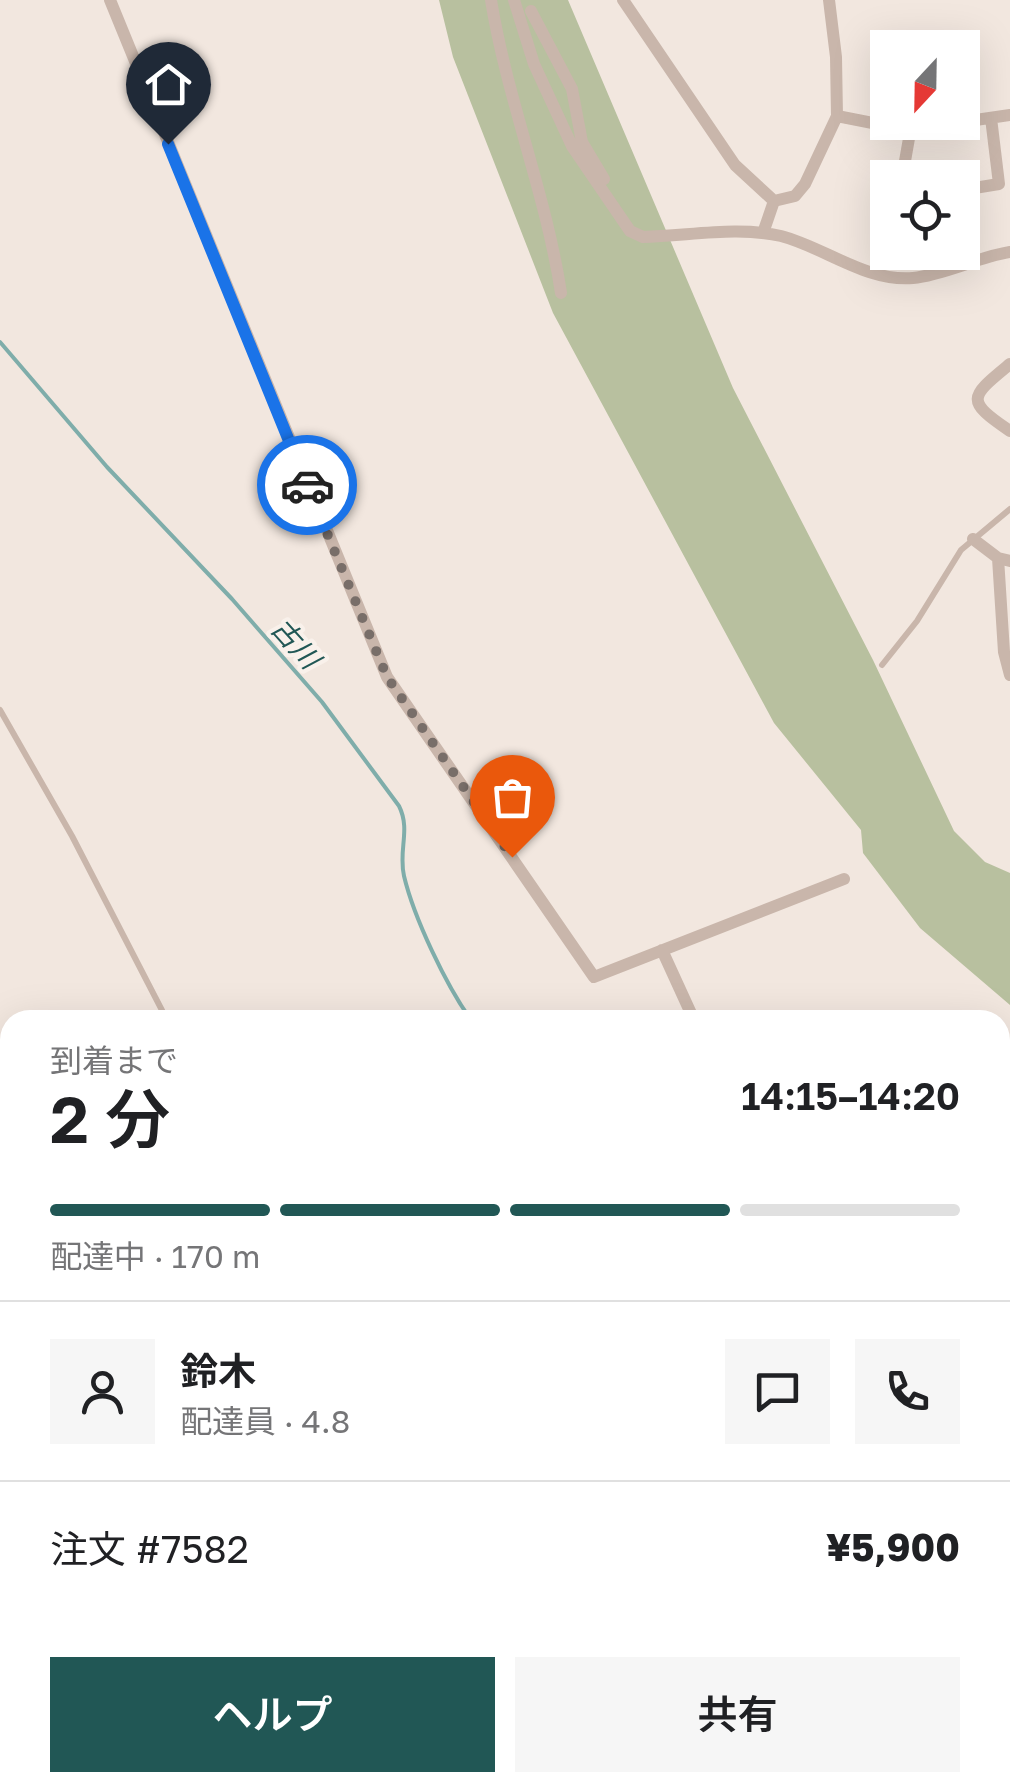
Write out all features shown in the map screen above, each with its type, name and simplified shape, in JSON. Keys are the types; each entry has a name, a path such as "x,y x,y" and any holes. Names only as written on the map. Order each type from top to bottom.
{"street":[{"path":"110,0 387,677 594,977 844,879"},
{"path":"490,0 555,253 561,293"},
{"path":"514,0 534,64 572,146 630,231 643,237 732,230 753,235 764,233 785,237 882,275 913,278 1010,252"},
{"path":"624,0 734,165 774,201"},
{"path":"774,201 795,196 805,184 837,116 836,57 829,0"},
{"path":"530,11 572,89 582,142 622,217"},
{"path":"980,119 1010,115"},
{"path":"837,116 870,123"},
{"path":"980,187 999,184 991,118"},
{"path":"764,233 774,201"},
{"path":"1010,364 977,396 982,412 1010,431"},
{"path":"973,539 1004,560 1004,652 1010,675"},
{"path":"662,950 689,1010"}],"lane":[{"path":"882,665 918,621 961,550 1010,509"},
{"path":"0,710 72,836 162,1010"}],"green space":[{"path":"439,0 568,0 733,388 873,660 954,831 985,862 1010,873 1010,1005 920,928 863,853 861,830 774,723 553,313 453,57"}],"waterway":[{"name":"古川","path":"0,342 107,467 232,599 322,702 399,806 404,823 403,867 409,893 432,951 465,1010"}],"way so far":[{"path":"307,485 387,677 512,857"}],"route":[{"path":"168,144 307,485"}]}
